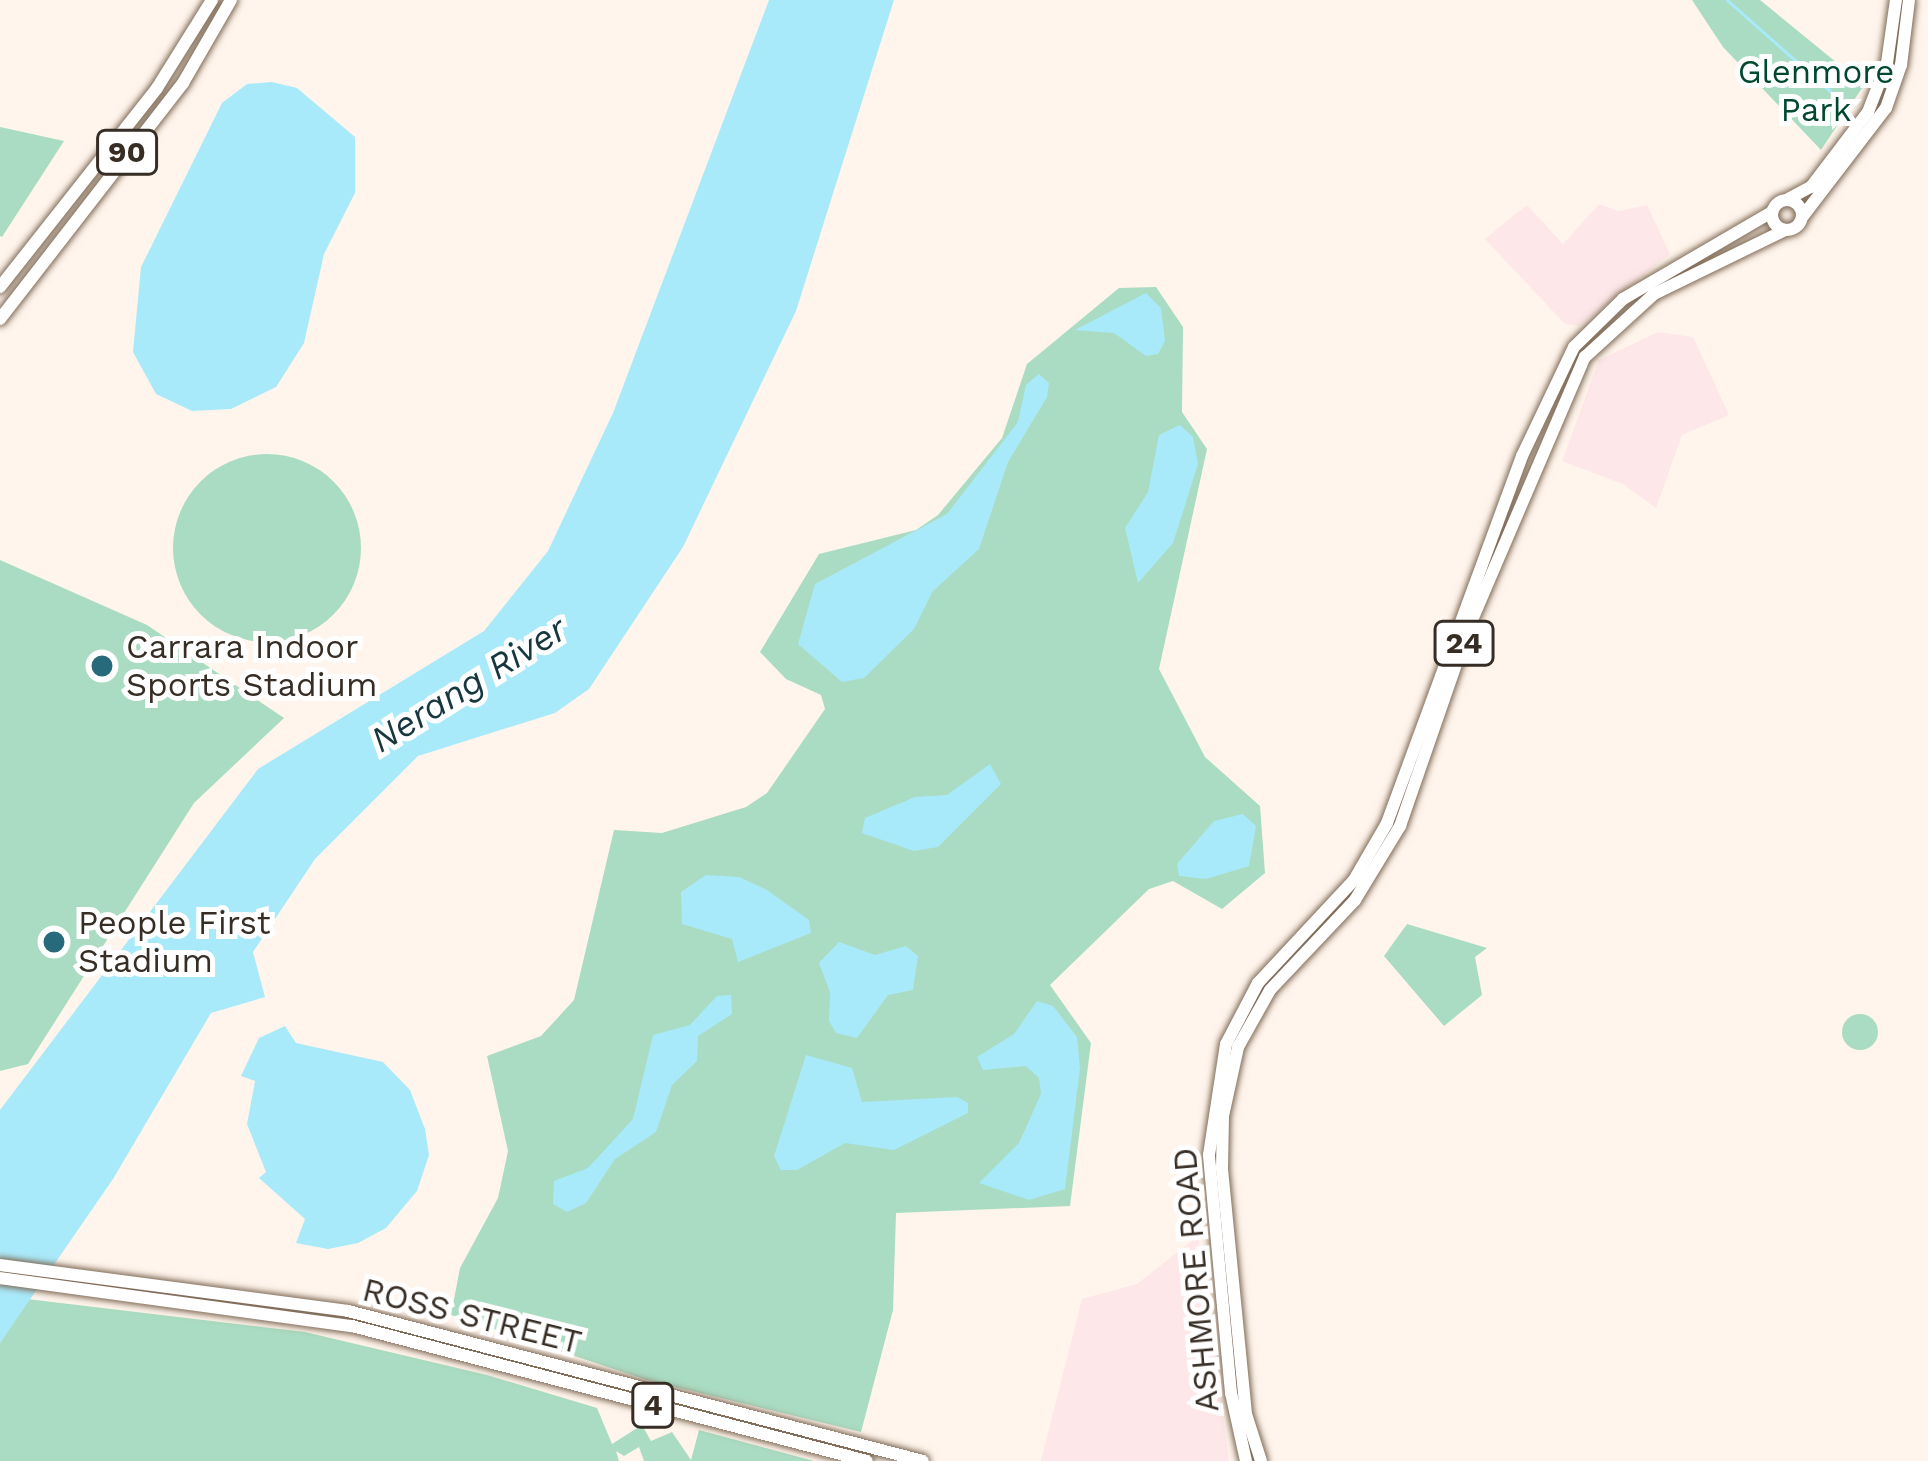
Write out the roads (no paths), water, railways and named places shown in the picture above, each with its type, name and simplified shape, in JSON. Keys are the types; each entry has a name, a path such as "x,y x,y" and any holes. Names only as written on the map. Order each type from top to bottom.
{"main road":[{"name":"90","path":"0,287 182,52 212,0"},
{"name":"90","path":"0,320 183,83 231,0"},
{"name":"24","path":"1772,212 1811,187 1868,112 1887,63 1896,0"},
{"name":"24","path":"1785,230 1803,216 1886,108 1910,0"},
{"path":"1788,199 1803,216"},
{"path":"1772,212 1785,230"},
{"name":"ASHMORE ROAD","path":"1246,1461 1231,1393 1210,1110 1240,1012 1331,916 1387,823 1522,456 1574,347 1623,299 1772,212"},
{"name":"ASHMORE ROAD","path":"1261,1461 1246,1414 1222,1168 1227,1084 1262,1001 1400,826 1469,627 1585,356 1654,294 1785,230"},
{"name":"ROSS STREET","path":"0,1265 39,1277 330,1321 867,1461"},
{"name":"ROSS STREET","path":"0,1278 39,1277 390,1321 922,1461"},
{"path":"390,1321 406,1339"}],"water":[{"name":"Nerang River","path":"769,0 894,0 796,311 683,547 589,689 555,713 418,756 315,859 253,952 265,997 211,1013 113,1179 0,1343 0,1110 258,769 484,631 548,551 613,413"},
{"path":"272,82 297,88 355,137 355,193 324,254 304,343 276,387 231,409 192,411 156,394 133,352 141,267 222,103 247,84"},
{"path":"1146,293 1161,308 1165,341 1158,354 1146,356 1114,333 1075,330"},
{"path":"1039,374 1049,383 1047,397 1008,462 979,549 933,591 914,629 864,678 842,682 798,644 815,584 947,514 1018,422 1026,385"},
{"path":"1180,425 1193,437 1198,464 1173,543 1138,583 1125,528 1148,492 1159,435"},
{"path":"990,764 1001,784 938,847 914,851 862,833 865,818 915,797 947,795"},
{"path":"1243,814 1256,826 1249,866 1206,879 1179,876 1177,864 1214,821"},
{"path":"706,875 739,877 767,890 809,920 811,933 738,962 732,939 682,924 681,892"},
{"path":"839,942 875,955 906,946 918,956 913,990 888,995 857,1038 836,1033 829,1021 830,992 819,963"},
{"path":"731,995 732,1014 698,1036 697,1061 672,1085 656,1132 615,1159 586,1203 567,1212 553,1204 554,1181 588,1168 633,1119 653,1035 690,1025 717,996"},
{"path":"1037,1001 1053,1006 1077,1037 1080,1068 1065,1189 1029,1200 979,1183 1019,1143 1041,1094 1039,1078 1026,1066 983,1070 977,1057 1014,1034"},
{"path":"285,1026 296,1043 383,1062 410,1090 425,1129 429,1155 417,1191 386,1228 358,1243 328,1249 296,1243 305,1219 259,1178 266,1172 247,1124 255,1081 241,1076 259,1038"},
{"path":"806,1055 852,1068 862,1102 957,1097 968,1103 968,1113 894,1150 845,1143 797,1170 781,1170 774,1156"}],"waterway":[{"path":"1727,0 1848,107"}],"place":[{"name":"Carrara Indoor Sports Stadium","path":"102,666"},
{"name":"People First Stadium","path":"54,942"}],"park label":[{"name":"Glenmore Park","path":"1816,91"}]}
